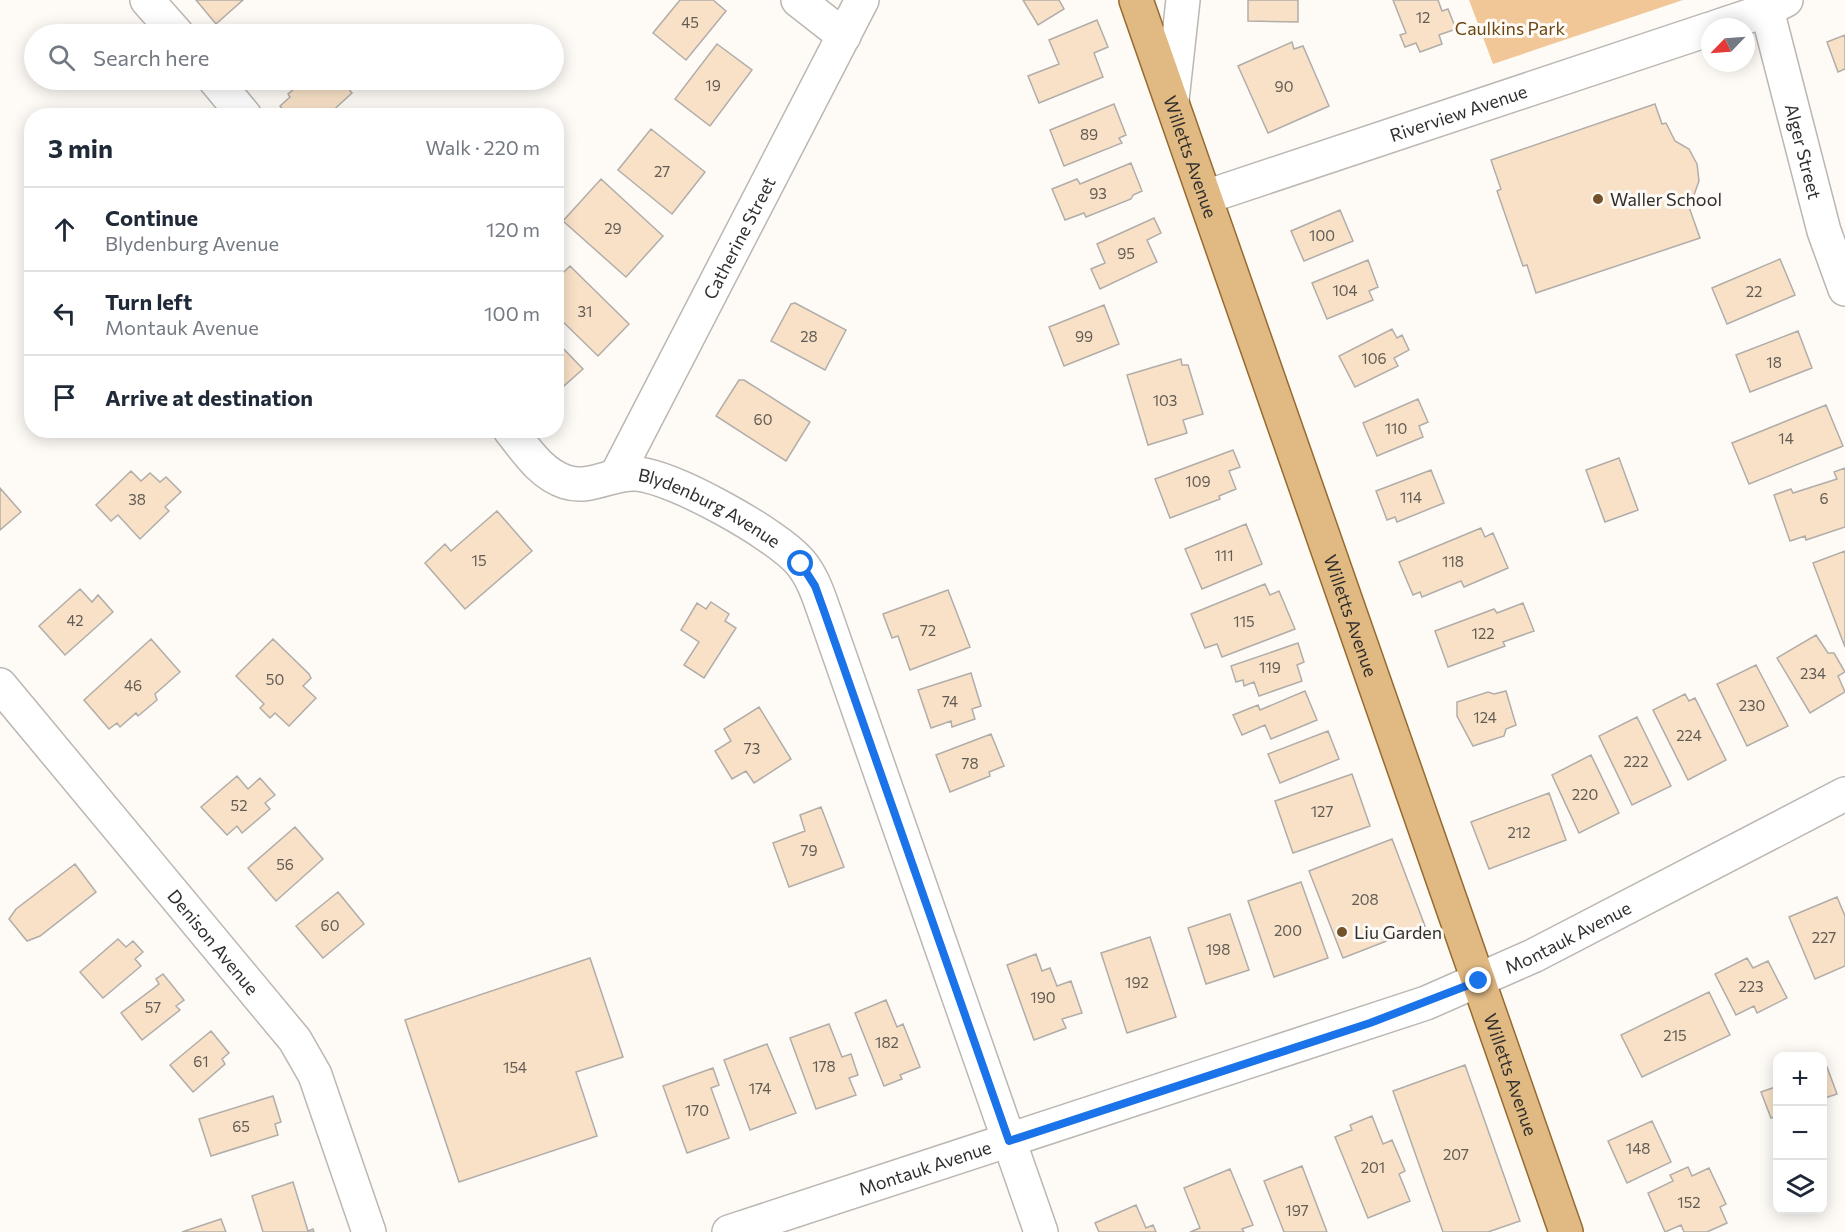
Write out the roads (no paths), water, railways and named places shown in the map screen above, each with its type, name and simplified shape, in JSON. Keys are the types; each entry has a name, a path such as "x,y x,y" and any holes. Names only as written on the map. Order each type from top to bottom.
{"main road":[{"name":"Willetts Avenue","path":"1136,0 1566,1232"}],"street":[{"path":"147,0 168,24"},
{"path":"798,0 844,36"},
{"name":"Catherine Street","path":"616,476 862,0"},
{"path":"1172,100 1183,0"},
{"path":"1741,18 1776,5"},
{"name":"Alger Street","path":"1776,5 1824,231 1845,289"},
{"name":"Riverview Avenue","path":"1206,197 1701,32"},
{"path":"223,90 238,108"},
{"name":"Blydenburg Avenue","path":"517,438 544,471 555,478 579,485 635,474 669,482 763,531 784,545 801,564 815,586 1041,1232"},
{"name":"Denison Avenue","path":"0,685 295,1040 315,1075 369,1232"},
{"name":"Montauk Avenue","path":"729,1232 1370,1023 1479,981 1845,794"}],"place":[{"name":"Waller School","path":"1598,199"},
{"name":"Liu Garden","path":"1342,932"}],"park label":[{"name":"Caulkins Park","path":"1510,28"}]}
